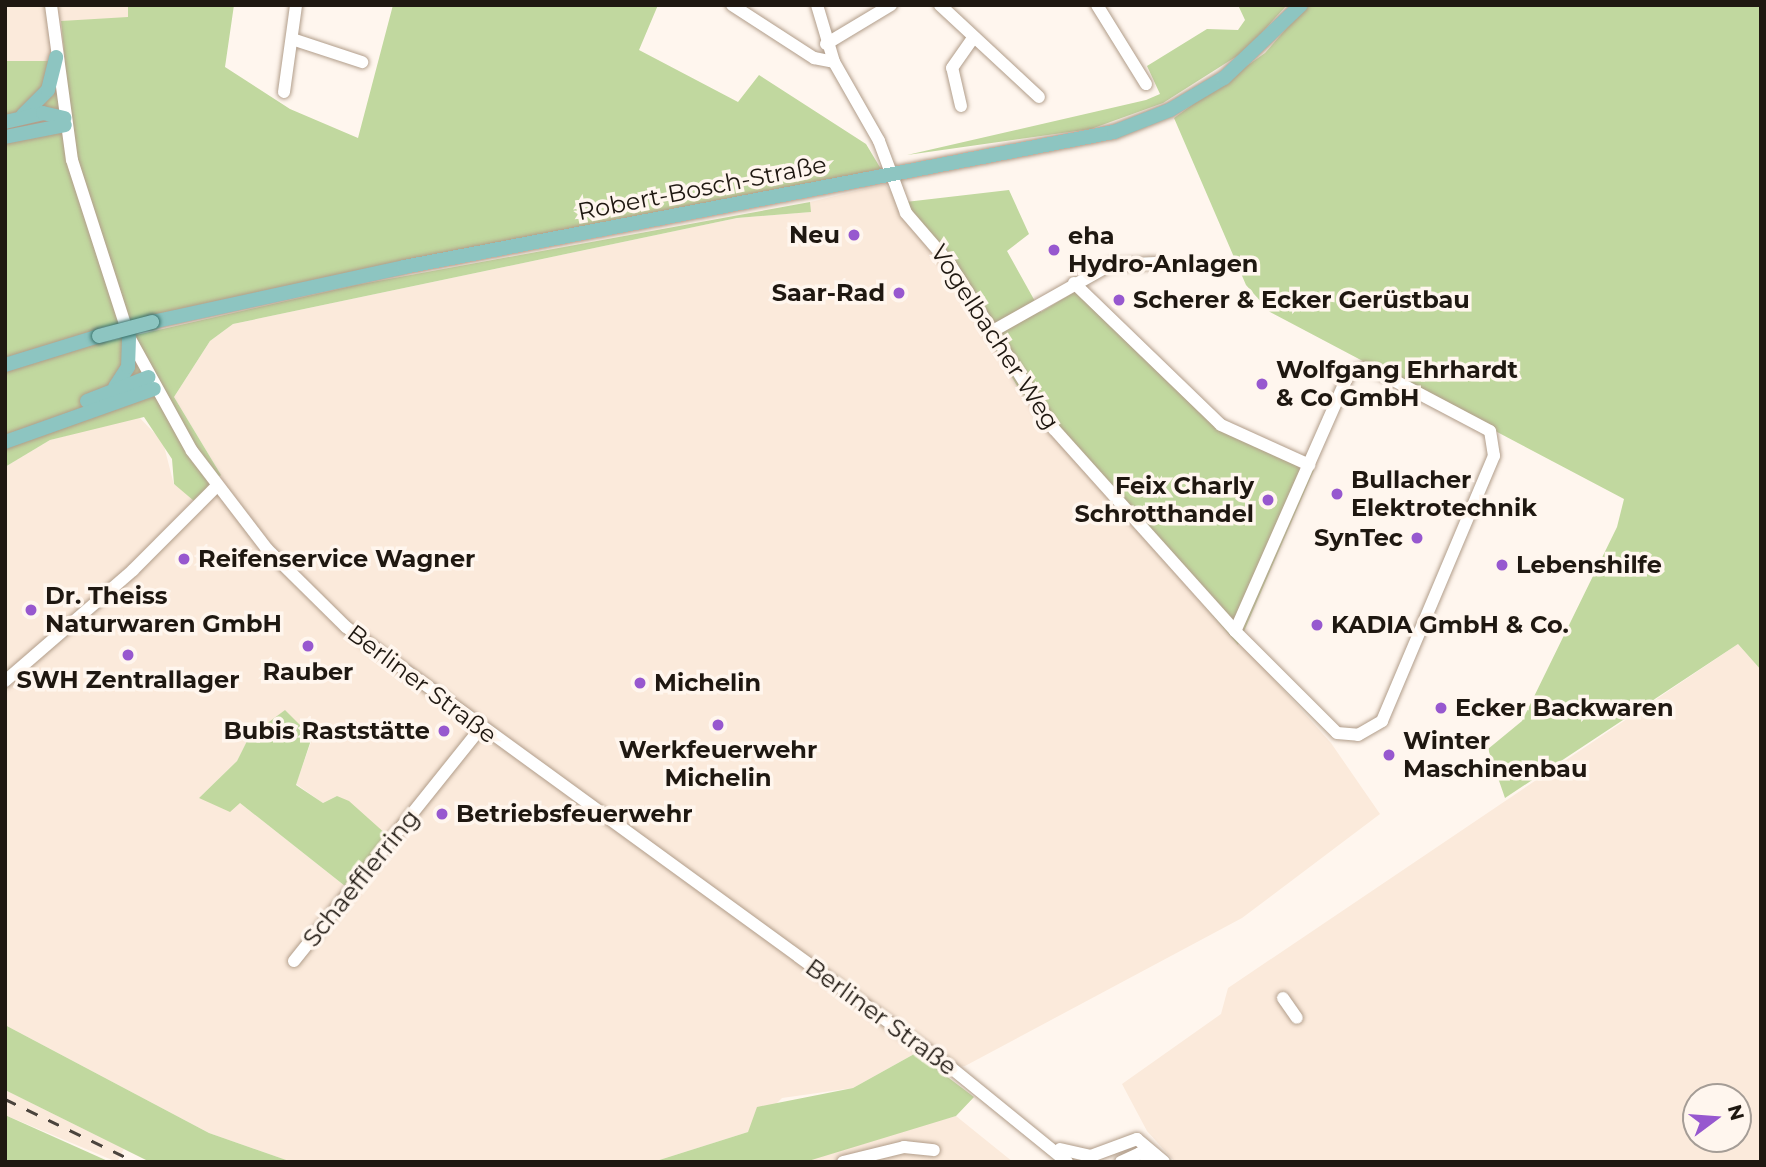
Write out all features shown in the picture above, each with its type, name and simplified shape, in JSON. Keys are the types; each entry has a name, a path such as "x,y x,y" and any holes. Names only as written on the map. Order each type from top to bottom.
{"main road":[{"name":"Robert-Bosch-Straße","path":"5,362 152,322 404,267 891,176 1141,123 1224,78 1301,5"},
{"path":"5,122 23,115 48,90 56,57"},
{"path":"23,115 65,121"},
{"path":"5,137 65,121"},
{"path":"113,389 128,366 129,337"},
{"name":"Robert-Bosch-Straße","path":"5,362 76,343"},
{"path":"5,439 113,389 151,383"},
{"path":"5,439 151,383"}],"street":[{"name":"Berliner Straße","path":"51,5 65,121 90,230 129,337 151,383 217,486 324,608 480,729 991,1097 1067,1162"},
{"path":"284,92 296,5"},
{"path":"732,5 814,58 834,62"},
{"name":"Vogelbacher Weg","path":"817,5 834,62 879,141 906,213 945,256 991,332 1064,442 1236,631 1330,729 1350,736 1375,727 1389,706 1495,445 1479,422 1365,368 1345,379 1236,631"},
{"path":"827,44 891,5"},
{"path":"1097,5 1146,84"},
{"path":"945,7 973,38 1039,97"},
{"path":"961,106 952,68 973,38"},
{"path":"292,39 362,62"},
{"path":"991,332 1074,283 1122,261 1156,263"},
{"path":"1074,283 1222,425 1309,465"},
{"path":"5,681 133,570 217,486"},
{"name":"Schaefflerring","path":"294,961 480,729"},
{"path":"1283,998 1297,1018"},
{"path":"1040,1138 1058,1162"},
{"path":"1040,1138 1080,1156 1138,1139 1164,1162"},
{"path":"844,1162 904,1147 934,1150"},
{"path":"1121,1162 1140,1153 1158,1162"}],"shaded area":[{"path":"5,5 128,5 128,17 66,61 13,63 5,61"},
{"path":"885,184 938,252 1020,391 1051,431 1331,743 1380,814 1242,918 965,1066 938,1069 916,1053 853,1088 782,1098 748,1132 653,1162 292,1162 209,1133 5,1025 5,467 50,440 138,416 163,442 174,485 221,475 174,397 210,341 233,324 737,218 810,212 810,202","holes":["285,711 311,742 296,784 323,803 337,796 387,835 345,886 240,803 199,798 237,761 249,737"]},
{"path":"1738,644 1761,670 1761,1162 1175,1162 1147,1131 1122,1084 1221,1014 1228,988"},
{"path":"5,1090 124,1149 117,1162 5,1115"},
{"path":"956,1116 1013,1162 805,1162 819,1153"}],"green space":[{"path":"128,5 234,5 225,67 290,109 358,138 393,5 658,5 639,50 738,102 759,75 866,144 881,169 98,328 101,343 356,285 810,202 811,212 737,218 233,324 210,341 174,397 221,475 194,501 174,484 172,459 144,417 50,440 5,467 5,61 65,61 61,21 128,17"},
{"path":"1238,5 1287,5 1245,51 1163,103 1091,129 907,155 1146,100 1160,94 1147,66 1207,29 1238,30 1245,20"},
{"path":"1307,5 1761,5 1761,670 1738,644 1505,798 1488,749 1522,721 1617,527 1624,499 1270,312 1246,285 1174,118 1265,53"},
{"path":"1009,190 1029,234 1007,251 1041,312 1076,291 1222,430 1314,470 1238,645 1020,391 938,252 897,203"},
{"path":"285,710 312,737 296,785 323,803 337,796 349,801 387,835 345,886 240,803 230,812 199,798 237,761 249,737"},
{"path":"5,1025 209,1133 292,1162 150,1162 5,1090"},
{"path":"916,1053 974,1097 956,1116 805,1162 653,1162 748,1132 757,1107 853,1088"},
{"path":"5,1115 110,1162 5,1162"}],"railway":[{"path":"5,1099 136,1162"}],"place":[{"name":"Neu","path":"854,235"},
{"name":"eha Hydro-Anlagen","path":"1054,250"},
{"name":"Saar-Rad","path":"899,293"},
{"name":"Scherer & Ecker Gerüstbau","path":"1119,300"},
{"name":"Wolfgang Ehrhardt & Co GmbH","path":"1262,384"},
{"name":"Bullacher Elektrotechnik","path":"1337,494"},
{"name":"Feix Charly Schrotthandel","path":"1268,500"},
{"name":"SynTec","path":"1417,538"},
{"name":"Reifenservice Wagner","path":"184,559"},
{"name":"Lebenshilfe","path":"1502,565"},
{"name":"Dr. Theiss Naturwaren GmbH","path":"31,610"},
{"name":"KADIA GmbH & Co.","path":"1317,625"},
{"name":"Rauber","path":"308,646"},
{"name":"SWH Zentrallager","path":"128,655"},
{"name":"Michelin","path":"640,683"},
{"name":"Ecker Backwaren","path":"1441,708"},
{"name":"Werkfeuerwehr Michelin","path":"718,725"},
{"name":"Bubis Raststätte","path":"444,731"},
{"name":"Winter Maschinenbau","path":"1389,755"},
{"name":"Betriebsfeuerwehr","path":"442,814"}]}
